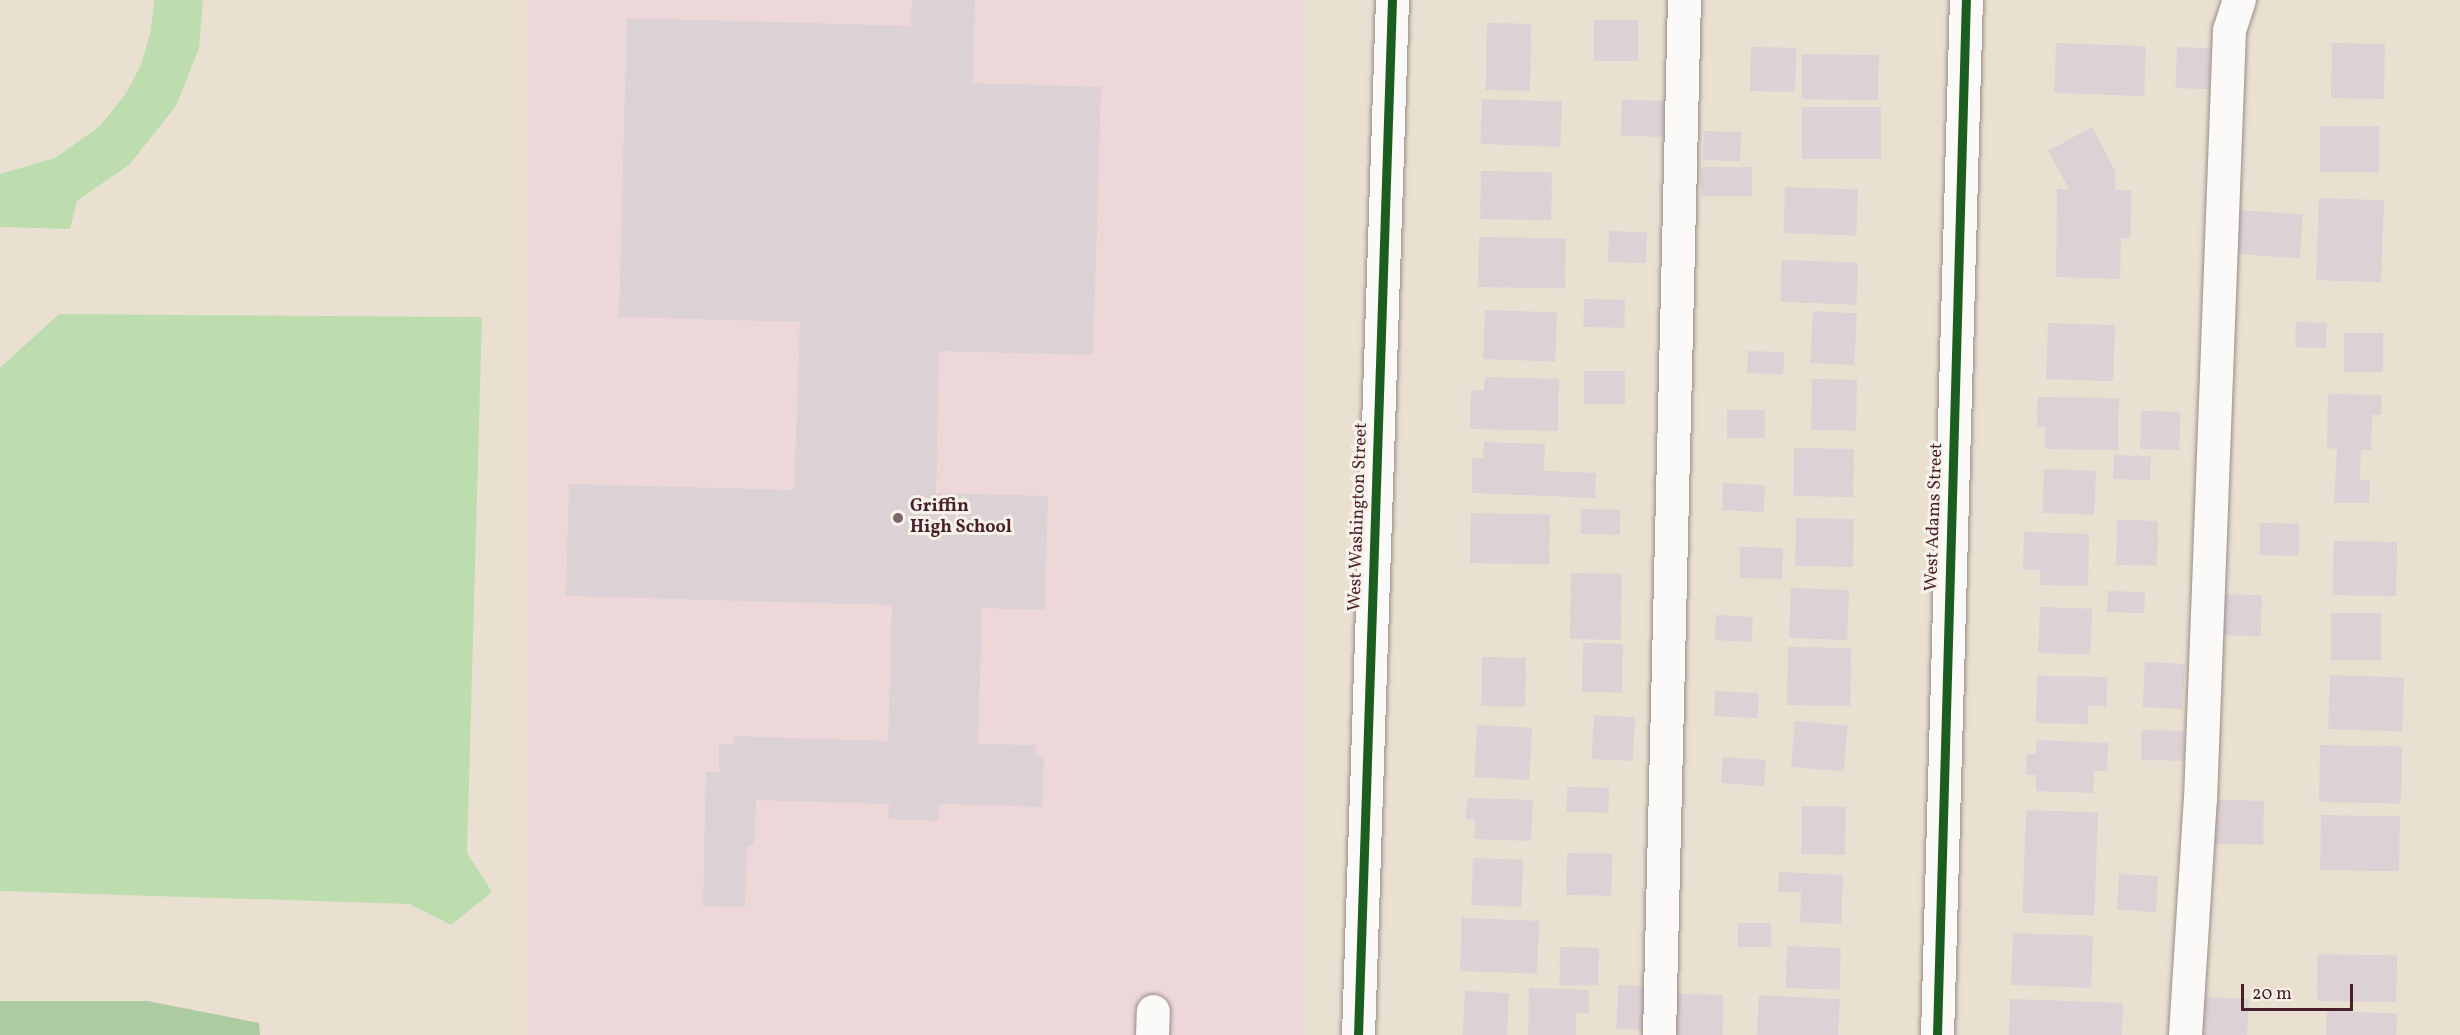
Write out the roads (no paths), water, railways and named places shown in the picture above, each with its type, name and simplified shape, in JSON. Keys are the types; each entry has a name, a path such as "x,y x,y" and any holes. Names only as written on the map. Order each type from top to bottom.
{"street":[{"name":"West Washington Street","path":"1358,1035 1392,0"},
{"path":"1659,1035 1684,0"},
{"name":"West Adams Street","path":"1937,1035 1966,0"},
{"path":"2185,1035 2200,799 2229,30 2239,0"}],"place":[{"name":"Griffin High School","path":"898,518"}]}
